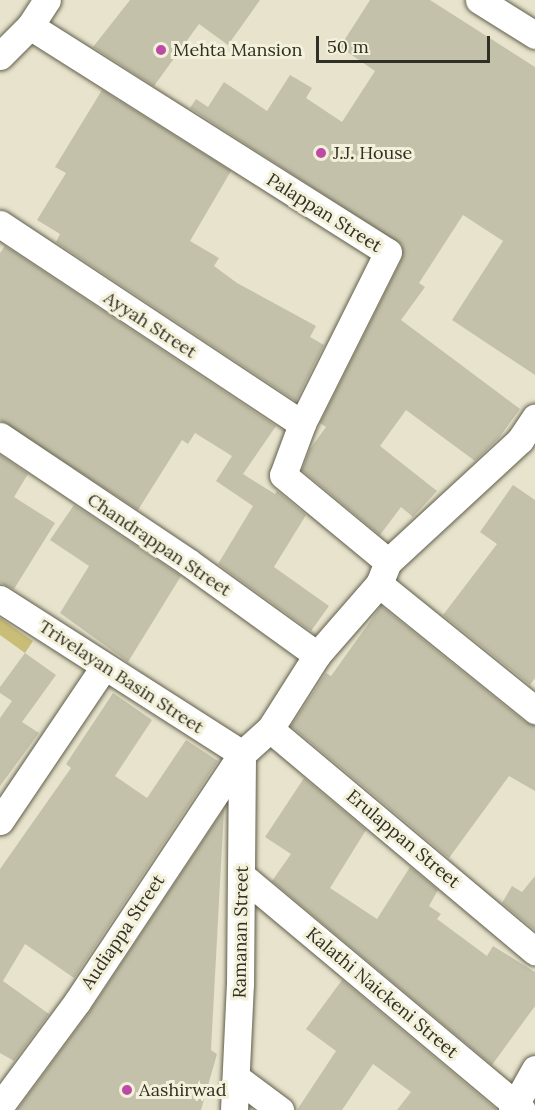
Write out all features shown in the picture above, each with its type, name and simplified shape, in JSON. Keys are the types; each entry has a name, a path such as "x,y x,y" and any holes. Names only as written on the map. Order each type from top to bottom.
{"street":[{"path":"0,56 30,26 47,0"},
{"path":"478,0 535,35"},
{"name":"Palappan Street","path":"30,26 388,252 302,424 284,475 286,481 383,573"},
{"name":"Ayyah Street","path":"0,224 302,424"},
{"name":"Audiappa Street","path":"0,1106 77,1002 242,754 270,729 317,655 383,573 527,445 535,418"},
{"name":"Chandrappan Street","path":"0,436 188,562 317,655"},
{"path":"383,573 535,710"},
{"name":"Trivelayan Basin Street","path":"0,599 242,754"},
{"path":"0,821 105,667"},
{"name":"Erulappan Street","path":"270,729 535,951"},
{"name":"Ramanan Street","path":"234,1110 237,1077 242,754"},
{"name":"Kalathi Naickeni Street","path":"241,875 517,1108"},
{"path":"517,1108 535,1070"},
{"path":"237,1077 279,1110"}],"shaded area":[{"path":"0,618 33,641 25,653 0,635"}],"building":[{"path":"130,0 260,0 228,45 199,24 154,86 93,47"},
{"path":"370,0 430,0 535,67 535,375 452,320 503,241 463,215 419,283 425,287 401,320 520,409 498,439 475,461 406,410 380,446 437,491 413,517 401,507 380,535 302,470 310,449 326,427 320,423 402,259 402,245 190,108 196,99 208,107 224,82 267,111 290,75 312,88 306,98 342,122 375,71 340,47"},
{"path":"102,90 231,171 190,241 219,258 214,266 237,283 316,326 310,337 324,345 296,401 56,242 60,234 37,220 66,173 55,167"},
{"path":"5,246 276,426 243,474 275,494 277,491 306,515 274,567 329,606 311,631 218,564 253,506 216,481 232,456 195,433 188,444 182,440 138,510 0,420 0,253"},
{"path":"0,455 28,474 14,497 55,523 14,589 0,583"},
{"path":"513,485 535,500 535,678 530,685 443,615 497,544 480,532"},
{"path":"74,505 181,576 128,662 60,613 89,566 50,540"},
{"path":"381,606 525,722 535,725 535,791 509,776 449,858 291,726 326,673 331,676"},
{"path":"25,653 56,675 22,722 39,733 0,786 0,718 12,701 0,693 0,687"},
{"path":"113,693 152,720 115,776 147,798 186,740 218,761 74,978 25,944 3,981 49,1014 14,1061 0,1053 0,869 71,768 66,764"},
{"path":"304,778 366,830 330,888 377,919 410,867 438,890 429,906 441,914 437,919 487,956 493,946 535,972 535,1006 492,1065 272,881 291,854 265,837"},
{"path":"224,809 211,1050 217,1054 201,1110 17,1110 90,1011"},
{"path":"535,876 535,930 502,903 512,886 522,892"},
{"path":"342,980 496,1110 397,1110 411,1092 373,1064 342,1110 297,1110 336,1051 306,1029"}],"place":[{"name":"Mehta Mansion","path":"161,50"},
{"name":"J.J. House","path":"321,153"},
{"name":"Aashirwad","path":"127,1090"}]}
